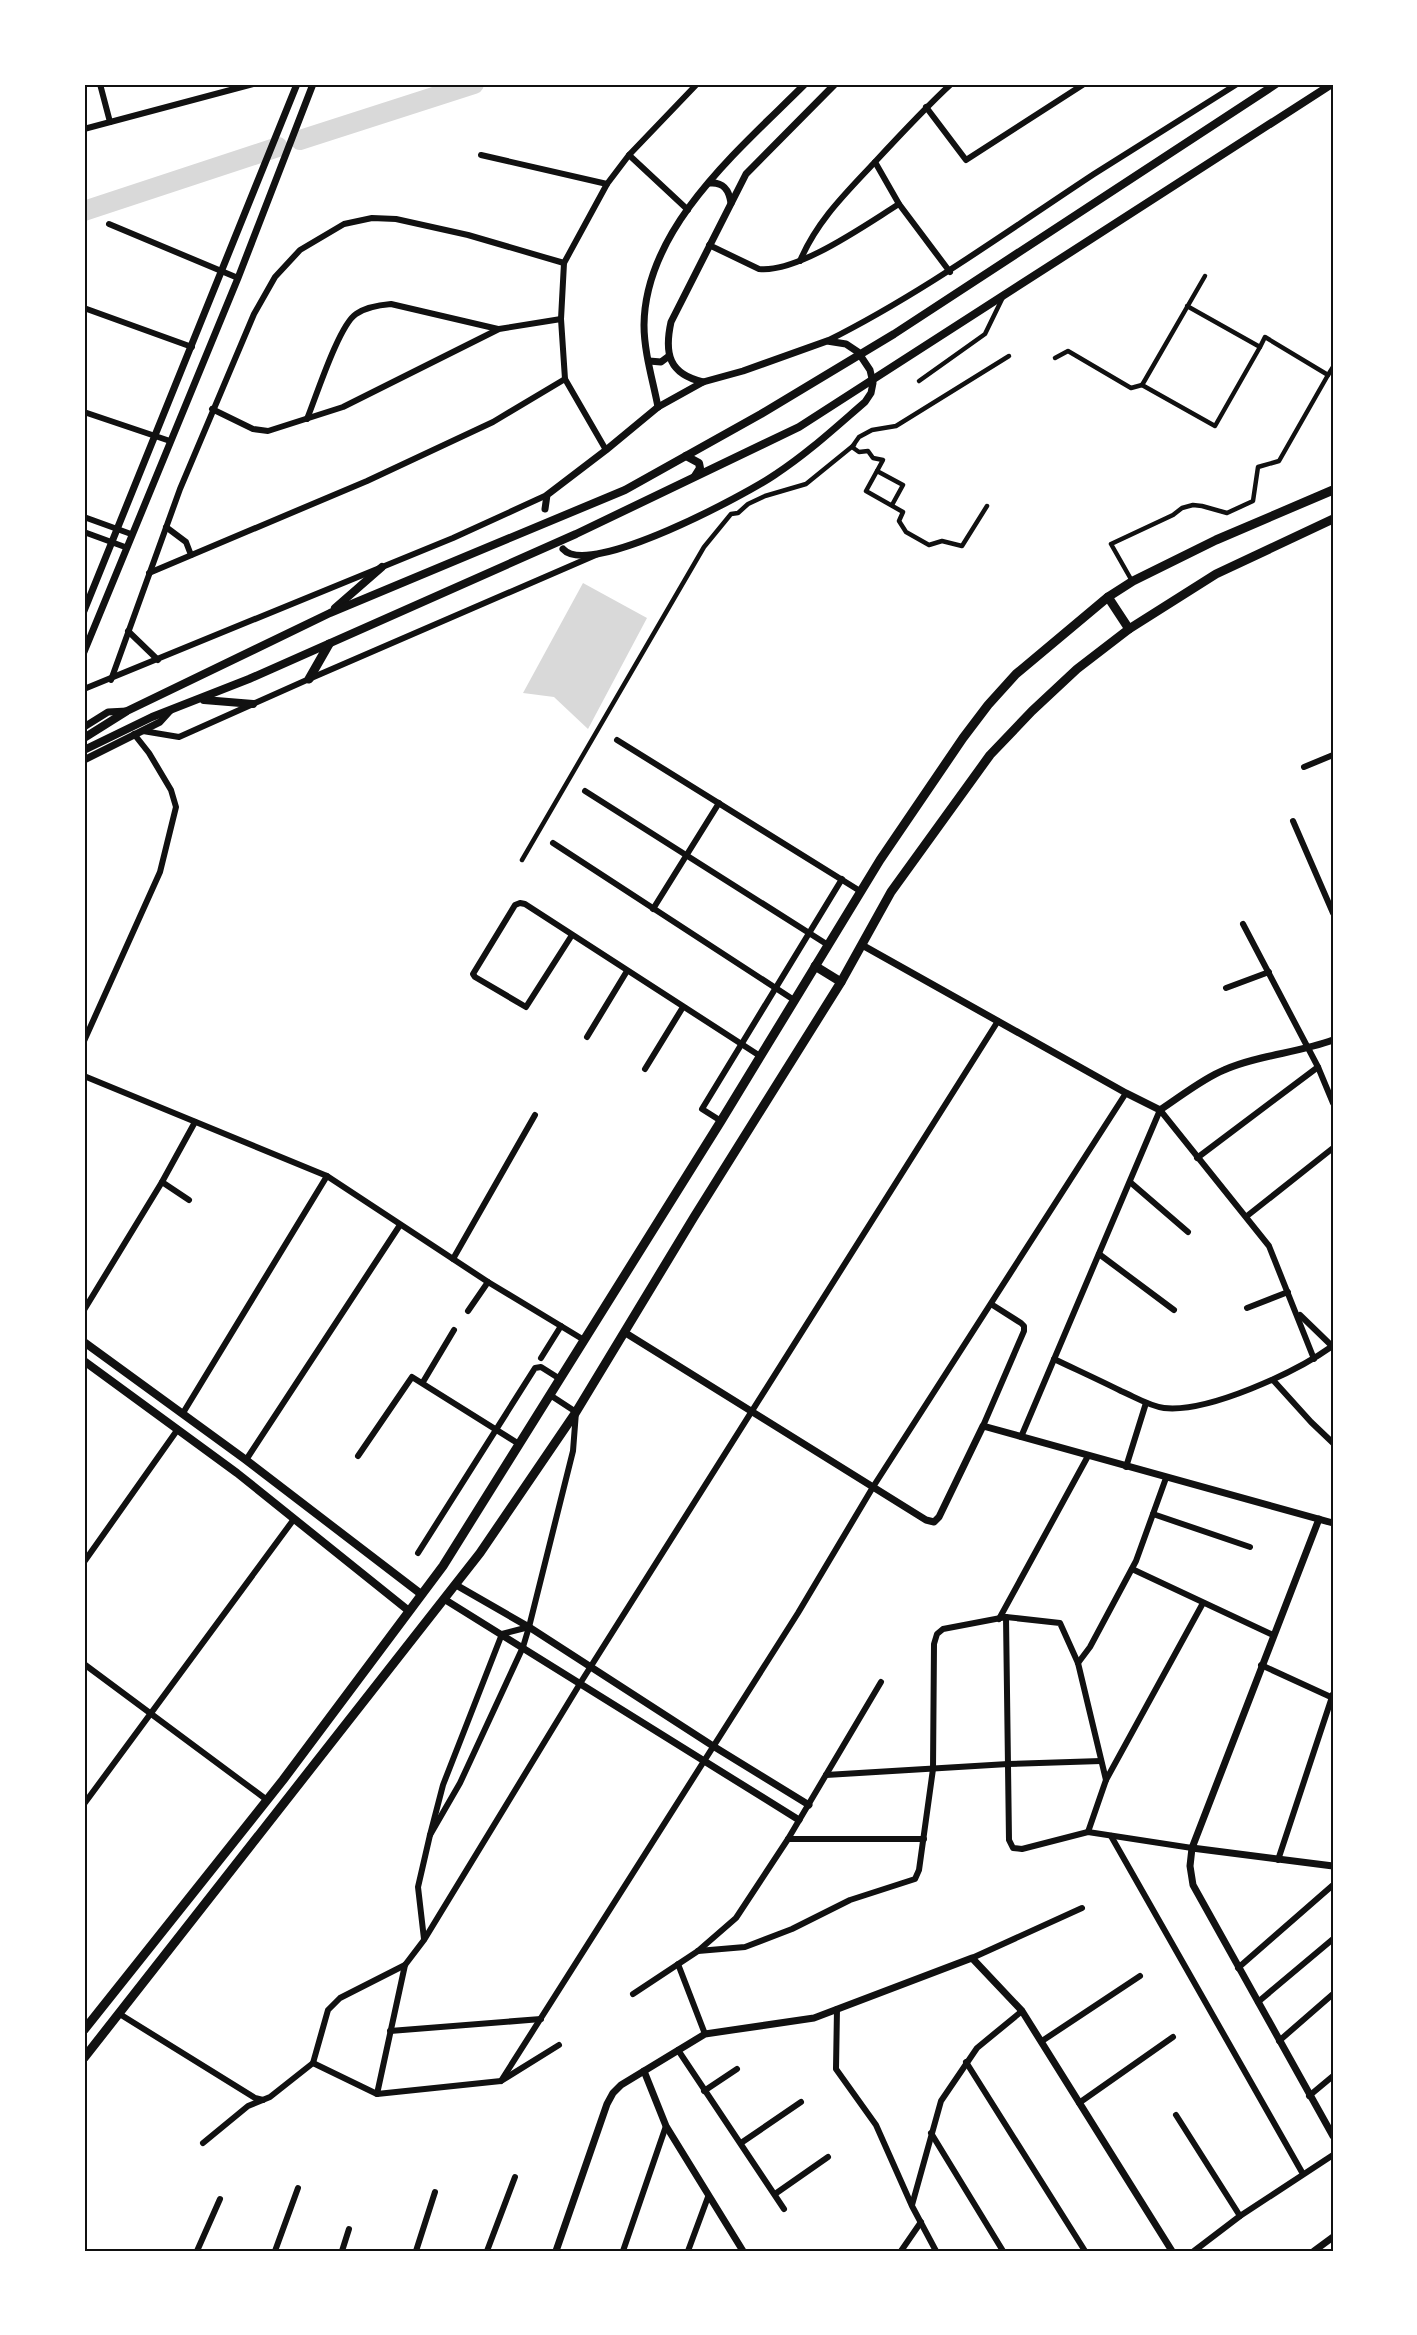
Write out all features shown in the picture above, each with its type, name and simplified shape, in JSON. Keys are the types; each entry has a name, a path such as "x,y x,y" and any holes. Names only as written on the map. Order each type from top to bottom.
{"main road":[{"path":"84,738 127,711 330,613 625,490 843,365 1276,84"},
{"path":"84,750 152,717 200,700 576,534 800,427 1332,84"},
{"path":"686,456 699,463 700,468 692,478"},
{"path":"84,2030 267,1800 442,1566 721,1121 860,891 923,795 988,705 1016,674 1108,597 1216,540 1333,490"},
{"path":"84,2058 456,1585 576,1412 841,982 891,892 990,755 1077,669 1130,629 1216,574 1333,519"},
{"path":"330,613 382,567"},
{"path":"1108,597 1130,629"},
{"path":"309,679 329,644"},
{"path":"200,700 254,704"},
{"path":"815,966 841,982"},
{"path":"84,1342 246,1460 421,1594"},
{"path":"84,1361 178,1429 409,1611"},
{"path":"316,1735 330,1746"}],"street":[{"path":"100,84 110,122"},
{"path":"84,129 253,84"},
{"path":"84,611 297,84"},
{"path":"84,652 125,547 238,278 313,84"},
{"path":"606,450 565,379 561,319 564,263 608,184 629,155 698,84"},
{"path":"658,407 644,327 647,292 661,251 688,210 728,161 805,84"},
{"path":"703,381 686,378 676,369 669,356 667,339 671,322 746,174 835,84"},
{"path":"800,261 815,229 830,210 926,107 951,84"},
{"path":"926,107 966,160 1084,84"},
{"path":"84,689 111,680 453,538 547,495 658,407 703,381 743,371 827,341 870,319 950,272 1094,175 1237,84"},
{"path":"280,124 295,126"},
{"path":"481,155 608,184"},
{"path":"629,155 688,210"},
{"path":"875,162 899,204 950,272"},
{"path":"710,183 719,183 726,189 730,203"},
{"path":"709,245 759,269 768,270 800,261 831,246 899,204"},
{"path":"111,680 166,527 212,409 254,314 275,277 300,250 344,224 372,218 396,219 468,235 564,263"},
{"path":"109,224 238,278"},
{"path":"1054,357 1068,351 1131,388 1142,385 1205,276"},
{"path":"919,381 985,334 1003,297"},
{"path":"307,418 344,326 356,313 377,305 391,304 499,329"},
{"path":"1188,306 1260,347"},
{"path":"84,308 192,347"},
{"path":"212,409 260,432 268,431 343,407 499,329 561,319"},
{"path":"1142,385 1215,426 1266,337 1328,375"},
{"path":"563,549 570,555 588,555 631,546 664,533 775,475 815,446 865,402 871,393 873,383 870,370 858,352 846,344 827,341"},
{"path":"649,361 661,362 669,356"},
{"path":"522,860 704,547 731,514 738,513 748,504 765,496 806,484 854,445 859,437 872,430 896,426 1009,356"},
{"path":"1133,582 1111,544 1173,515 1182,508 1193,505 1202,506 1227,513 1253,501 1258,467 1279,461 1333,367"},
{"path":"149,573 409,461 493,422 565,379"},
{"path":"84,412 170,441"},
{"path":"854,445 852,447 858,451 868,451 873,458 883,460 866,491 903,512 898,521 901,527 929,545 942,541 962,546 987,506"},
{"path":"877,471 903,485 892,506"},
{"path":"545,509 547,495"},
{"path":"84,517 131,534"},
{"path":"166,527 186,542 191,555"},
{"path":"84,532 125,547"},
{"path":"143,731 179,738 607,550"},
{"path":"128,631 158,660"},
{"path":"84,727 108,712 127,711"},
{"path":"84,760 160,722 170,711"},
{"path":"84,1041 160,872 176,807 171,790 149,753 134,734"},
{"path":"617,740 860,891"},
{"path":"1304,767 1333,755"},
{"path":"585,791 828,945"},
{"path":"653,909 719,803"},
{"path":"1293,821 1333,913"},
{"path":"553,843 794,1000"},
{"path":"721,1121 702,1109 842,879"},
{"path":"572,935 526,1007 475,978 473,974 515,905 520,903 572,935 760,1056"},
{"path":"1243,924 1318,1066 1333,1103"},
{"path":"862,945 1126,1094 1160,1110 1269,1246 1314,1359"},
{"path":"587,1037 627,971"},
{"path":"1226,988 1269,972"},
{"path":"645,1069 683,1007"},
{"path":"377,2094 405,1965 424,1940 590,1667 751,1411 807,1328 998,1021"},
{"path":"1021,1437 1160,1110 1221,1071 1243,1063 1308,1050 1333,1040"},
{"path":"1197,1158 1318,1066"},
{"path":"84,1076 327,1176 488,1282 584,1340"},
{"path":"501,2081 798,1613 873,1487 1126,1094"},
{"path":"453,1259 535,1115"},
{"path":"84,1310 162,1182 195,1122"},
{"path":"1247,1216 1333,1148"},
{"path":"183,1413 327,1176"},
{"path":"162,1182 189,1200"},
{"path":"1130,1182 1188,1232"},
{"path":"246,1460 400,1225"},
{"path":"1099,1254 1174,1310"},
{"path":"468,1311 488,1282"},
{"path":"1247,1308 1288,1292"},
{"path":"624,1332 926,1520 934,1522 939,1518 983,1426 1024,1330 1021,1323 991,1304"},
{"path":"1054,1359 1146,1402 1164,1408 1188,1407 1273,1380 1332,1347 1297,1313"},
{"path":"541,1358 561,1326"},
{"path":"423,1382 454,1330"},
{"path":"418,1553 535,1368 541,1367 560,1378"},
{"path":"358,1456 410,1378 415,1377 519,1444"},
{"path":"1273,1380 1333,1443"},
{"path":"430,1835 460,1783 523,1647 529,1627 573,1450 576,1412 550,1395"},
{"path":"1126,1467 1146,1402"},
{"path":"983,1426 1333,1523"},
{"path":"84,1562 178,1429"},
{"path":"1088,1456 1003,1618 1010,1840 1013,1848 1022,1849 1088,1832 1333,1866"},
{"path":"1078,1663 1090,1647 1132,1569 1166,1478"},
{"path":"1153,1514 1250,1547"},
{"path":"84,1804 294,1519"},
{"path":"1319,1519 1192,1848 1190,1866 1193,1885 1333,2136"},
{"path":"1132,1569 1273,1635"},
{"path":"456,1585 529,1627 809,1805"},
{"path":"444,1599 581,1682 799,1820"},
{"path":"1088,1832 1106,1780 1203,1602"},
{"path":"698,1951 745,1947 792,1929 850,1900 915,1879 919,1870 933,1769 934,1644 937,1634 943,1629 1003,1618 1060,1623 1078,1663 1106,1780"},
{"path":"502,1634 529,1627"},
{"path":"424,1940 418,1887 430,1835 443,1785 502,1634"},
{"path":"84,1664 267,1800"},
{"path":"1261,1665 1333,1696 1278,1860"},
{"path":"633,1994 698,1951 736,1918 809,1805 881,1682"},
{"path":"826,1775 1101,1761"},
{"path":"1111,1836 1303,2174"},
{"path":"788,1839 924,1839"},
{"path":"1238,1968 1333,1885"},
{"path":"556,2251 607,2104 613,2093 645,2071 705,2034 814,2018 972,1958 1082,1908"},
{"path":"1258,2002 1333,1939"},
{"path":"972,1958 1022,2011 1172,2251"},
{"path":"678,1964 705,2034"},
{"path":"203,2143 248,2106 263,2100 313,2063 328,2010 340,1998 405,1965"},
{"path":"1042,2041 1140,1976"},
{"path":"1279,2041 1333,1994"},
{"path":"837,2009 836,2069 876,2125 912,2206 936,2251"},
{"path":"912,2206 941,2101 977,2048 1022,2011"},
{"path":"118,2013 255,2098 263,2100"},
{"path":"390,2031 541,2019"},
{"path":"1079,2103 1173,2037"},
{"path":"313,2063 377,2094 501,2081 559,2045"},
{"path":"678,2050 784,2210"},
{"path":"966,2062 1085,2251"},
{"path":"704,2091 737,2069"},
{"path":"645,2071 666,2126 743,2251"},
{"path":"1309,2096 1333,2076"},
{"path":"741,2143 801,2102"},
{"path":"1176,2115 1240,2216"},
{"path":"623,2251 666,2126"},
{"path":"931,2133 1003,2251"},
{"path":"1194,2251 1240,2216 1333,2155"},
{"path":"775,2194 828,2157"},
{"path":"487,2251 515,2177"},
{"path":"275,2251 298,2188"},
{"path":"416,2251 435,2192"},
{"path":"688,2251 708,2197"},
{"path":"197,2251 220,2199"},
{"path":"901,2251 921,2222"},
{"path":"342,2251 349,2229"},
{"path":"1314,2251 1333,2237"}],"shaded area":[{"path":"583,583 647,618 588,729 554,697 523,693"}],"waterway":[{"path":"300,140 474,84"},
{"path":"84,211 278,147"}]}
